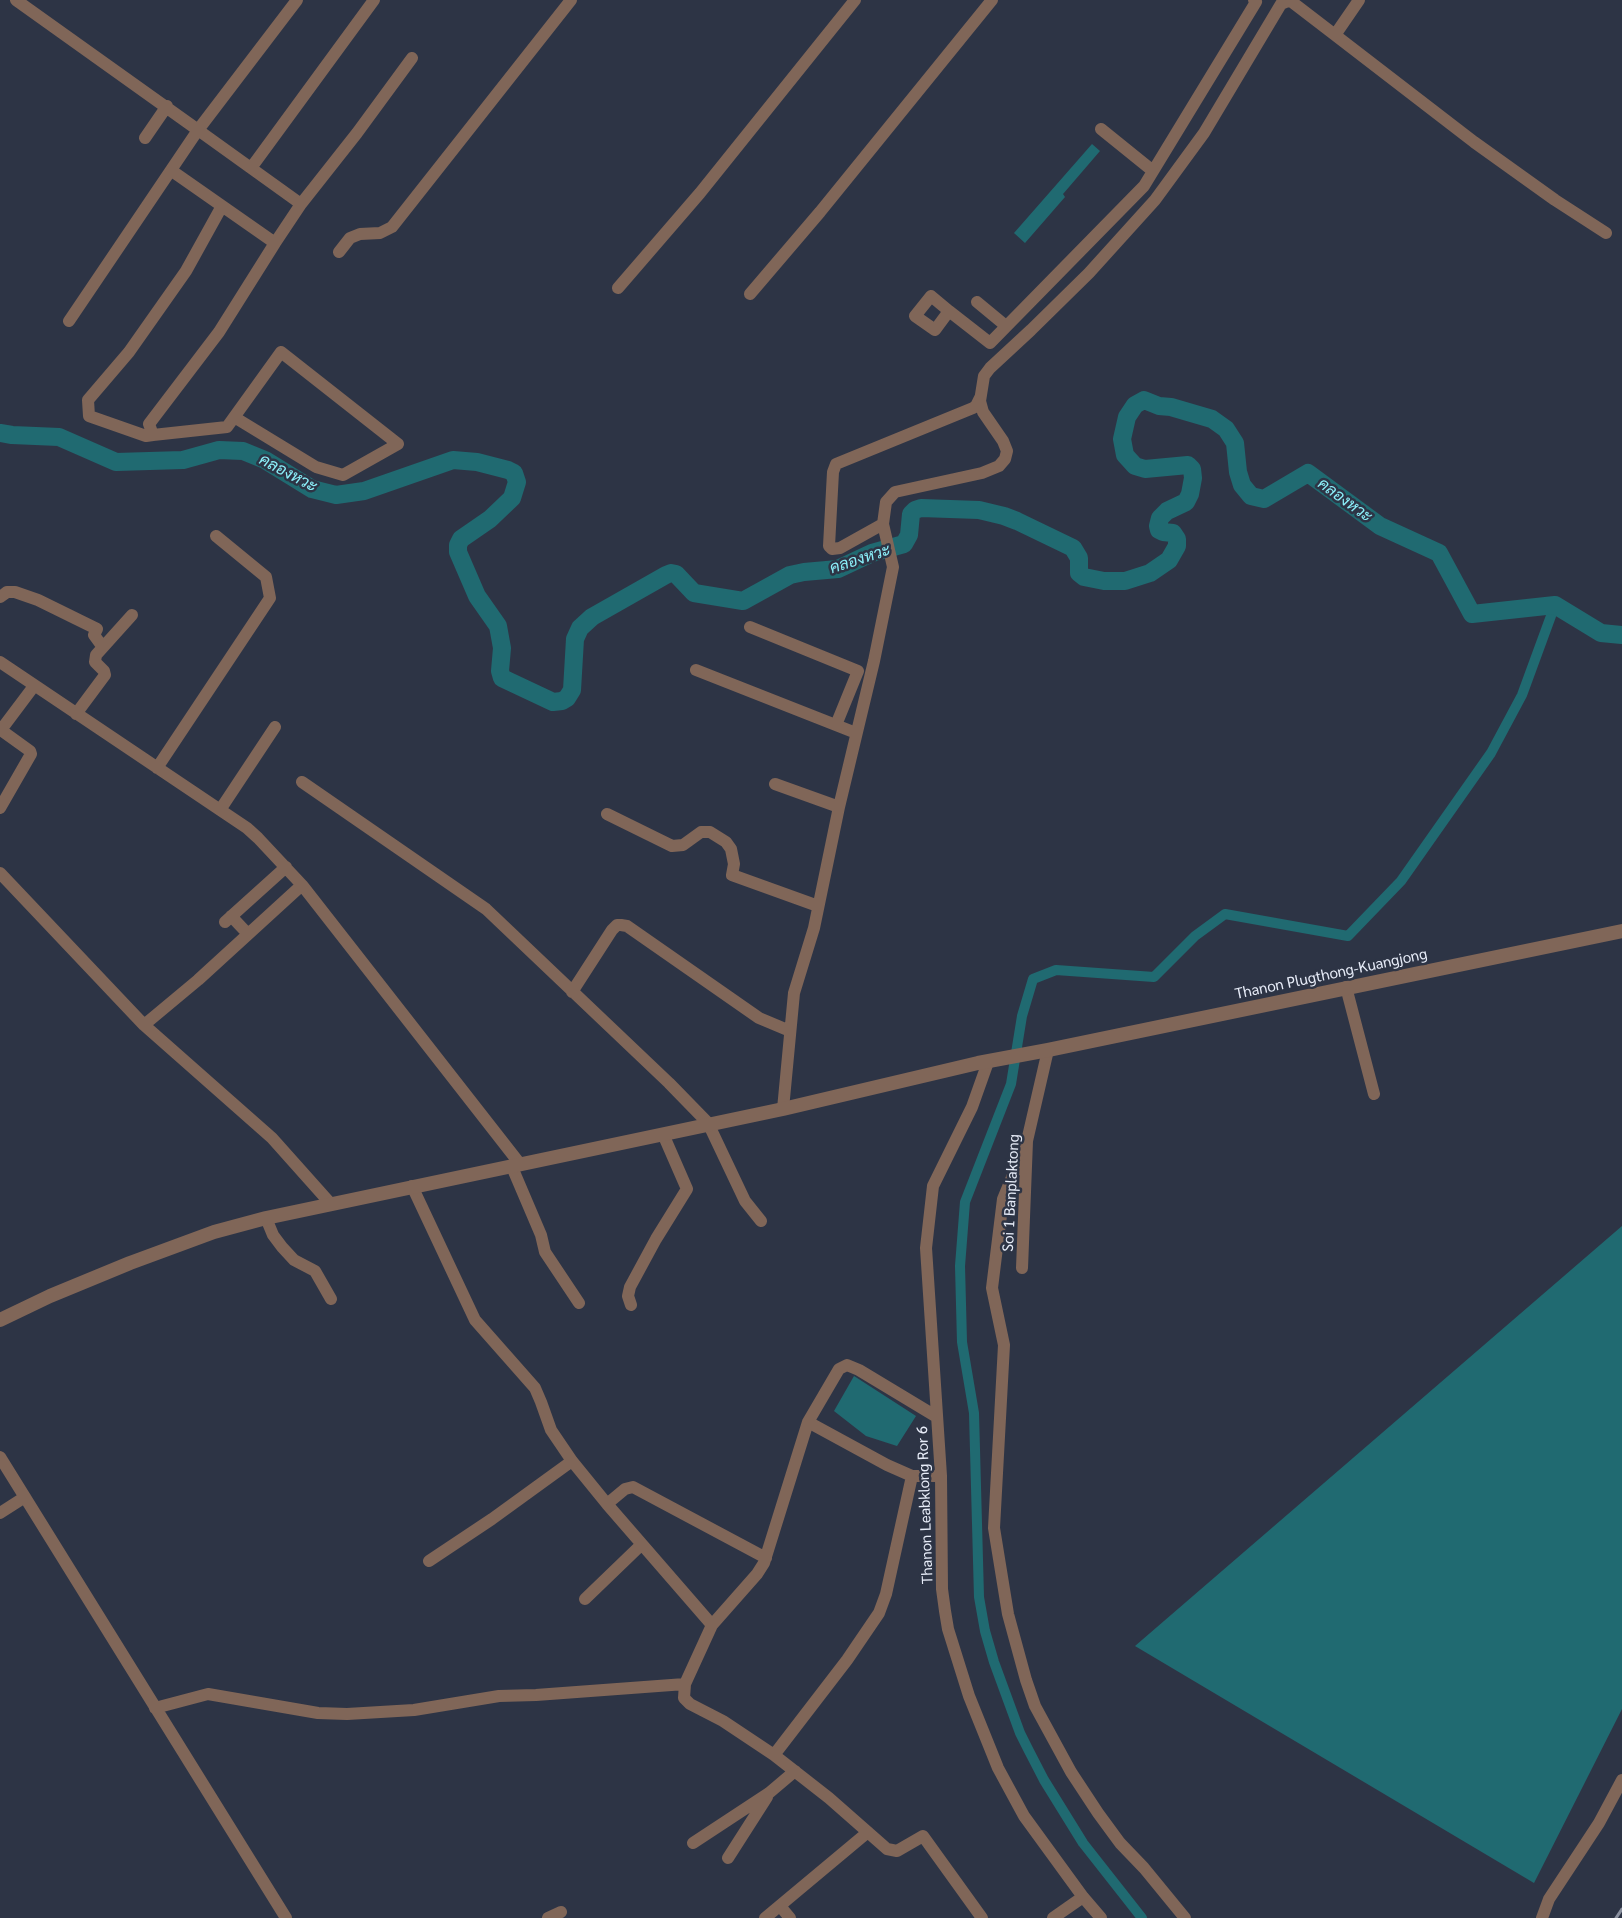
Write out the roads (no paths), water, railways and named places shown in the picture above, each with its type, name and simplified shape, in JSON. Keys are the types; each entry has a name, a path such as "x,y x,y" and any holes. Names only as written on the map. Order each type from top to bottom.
{"street":[{"path":"16,0 301,204"},
{"path":"69,321 198,130 297,0"},
{"path":"251,168 374,0"},
{"path":"339,252 350,238 360,234 384,232 393,227 571,0"},
{"path":"618,288 700,193 855,0"},
{"path":"750,294 843,184 992,0"},
{"path":"949,311 990,343 1144,186 1256,2 1254,0"},
{"path":"1335,35 1359,0"},
{"path":"883,526 840,548 832,549 829,546 833,472 836,464 976,406 980,398 984,376 990,368 1089,273 1124,236 1174,176 1204,133 1281,4 1288,1 1474,142 1555,200 1606,232"},
{"path":"153,435 149,424 219,332 301,204 412,58"},
{"path":"145,138 167,106"},
{"path":"1101,129 1153,171"},
{"path":"172,171 275,243"},
{"path":"222,206 186,271 129,352 88,400 89,416 146,436 227,427 234,417 281,352 398,444 343,475 315,467 234,417"},
{"path":"977,302 1006,326"},
{"path":"783,1109 794,993 814,928 838,807 874,661 893,567 883,526 886,502 896,492 982,473 999,466 1005,459 1007,451 1003,441 983,412 980,398"},
{"path":"157,768 270,598 266,577 216,536"},
{"path":"0,597 7,592 15,592 46,604 96,629 94,635 102,646"},
{"path":"76,714 105,675 105,671 95,659 102,646 132,615"},
{"path":"750,627 858,671 836,725"},
{"path":"0,662 247,828 286,867 516,1166 542,1235 545,1252 579,1303"},
{"path":"696,670 855,733"},
{"path":"0,808 32,754 1,730 34,686"},
{"path":"220,810 274,727"},
{"path":"302,782 486,909 669,1083 708,1124 745,1201 761,1221"},
{"path":"775,784 838,807"},
{"path":"607,814 672,846 683,845 701,832 710,832 730,846 733,858 732,875 818,906"},
{"path":"248,934 228,919 286,867"},
{"path":"0,873 144,1025 272,1138 330,1203"},
{"path":"144,1025 198,980 302,885"},
{"path":"572,992 612,930 617,925 627,926 759,1018 790,1031"},
{"name":"Thanon Plugthong-Kuangjong","path":"0,1320 50,1296 130,1263 214,1232 266,1218 783,1109 988,1062 1622,931"},
{"path":"1347,987 1374,1094"},
{"name":"Soi 1 Banplaktong","path":"1022,1268 1027,1141 1048,1050"},
{"name":"Thanon Leabklong Ror 6","path":"988,1062 972,1107 933,1186 926,1248 941,1476 942,1589 948,1629 986,1742 1011,1793 1030,1823 1083,1897 1101,1918"},
{"path":"631,1305 628,1296 630,1287 687,1189 663,1134"},
{"path":"1027,1141 1003,1199 992,1288 1004,1345 994,1528 1008,1614 1035,1706 1071,1772 1120,1843 1185,1918"},
{"path":"412,1186 475,1320 535,1388 551,1430 572,1461 641,1545 712,1625"},
{"path":"266,1218 273,1235 282,1247 294,1260 315,1271 332,1299"},
{"path":"937,1417 859,1370 847,1365 839,1369 808,1422 766,1558 757,1574 712,1625 685,1684 684,1698 690,1704 723,1721 774,1755 830,1798 887,1850 893,1851 923,1836 982,1918"},
{"path":"808,1422 912,1476 941,1476"},
{"path":"0,1457 286,1918"},
{"path":"429,1561 572,1461"},
{"path":"774,1755 847,1660 879,1612 886,1594 912,1476"},
{"path":"607,1504 625,1489 633,1487 766,1558"},
{"path":"0,1513 25,1497"},
{"path":"585,1599 641,1545"},
{"path":"155,1708 208,1694 318,1713 347,1714 414,1710 499,1696 685,1684"},
{"path":"693,1844 769,1793 795,1771"},
{"path":"1542,1918 1549,1899 1599,1823 1622,1780"},
{"path":"728,1858 769,1793"},
{"path":"765,1918 868,1832"},
{"path":"1053,1918 1083,1897"},
{"path":"780,1906 790,1918"},
{"path":"548,1918 561,1912"}],"waterway":[{"name":"คลองหวะ","path":"0,433 59,437 116,462 183,460 219,450 243,451 265,460 312,489 336,495 364,491 453,460 477,462 508,470 514,473 517,482 512,498 490,519 461,539 458,552 477,596 498,626 502,648 500,671 502,678 553,702 567,698 572,690 575,639 580,628 592,617 666,575 676,574 694,593 743,601 790,575 838,569 872,553 904,544 909,535 911,514 921,508 979,510 1017,521 1073,548 1079,558 1079,573 1084,577 1104,581 1125,581 1150,573 1169,560 1177,546 1177,539 1173,533 1159,530 1160,518 1167,511 1186,502 1193,478 1192,469 1188,465 1145,469 1135,466 1125,455 1122,439 1127,417 1135,405 1144,400 1212,419 1226,429 1235,443 1238,472 1242,485 1251,496 1264,499 1308,473 1380,526 1439,553 1472,614 1555,605 1601,633 1622,635"},
{"path":"1142,1918 1083,1843 1044,1780 1028,1749 994,1662 979,1597 974,1413 962,1342 960,1266 965,1202 1011,1084 1022,1016 1033,979 1056,970 1154,977 1195,936 1225,914 1348,936 1401,881 1491,753 1522,695 1555,605"}],"railway":[{"path":"1616,1918 1622,1909"}]}
